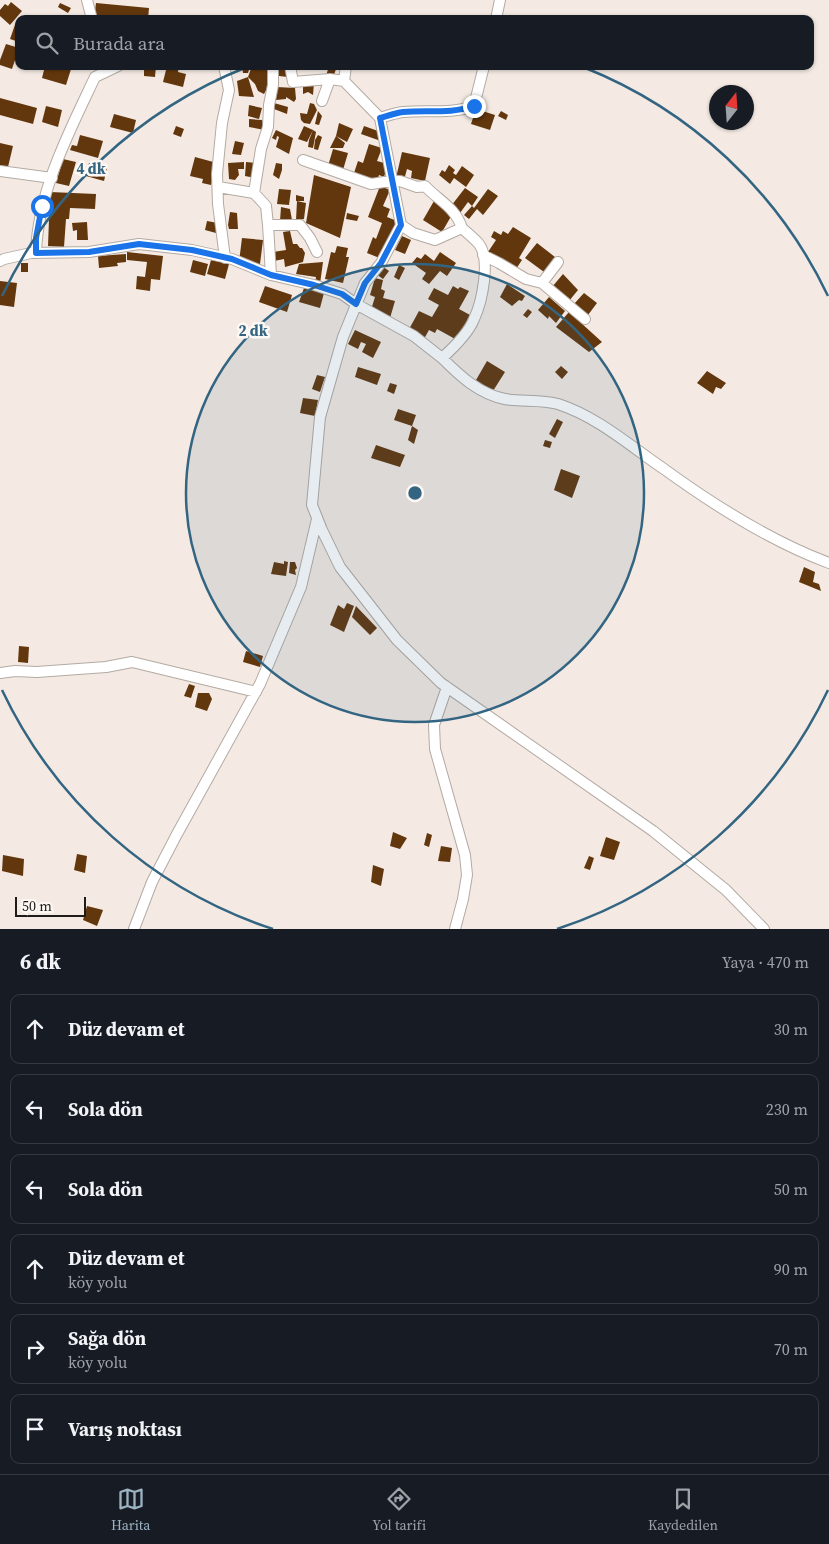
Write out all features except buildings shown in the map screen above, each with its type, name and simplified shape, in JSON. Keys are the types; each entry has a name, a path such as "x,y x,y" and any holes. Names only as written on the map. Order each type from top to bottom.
{"street":[{"path":"87,0 91,15"},
{"path":"497,15 500,0"},
{"path":"36,253 36,238 42,206 72,127 95,77 110,70"},
{"path":"225,70 229,90 222,123 217,174 219,211 225,258"},
{"path":"254,193 261,149 268,126 268,105 273,85 273,70"},
{"path":"291,70 293,82"},
{"path":"344,81 345,70"},
{"path":"380,118 401,112 435,112 474,106 483,70"},
{"path":"273,85 278,82 330,79 344,81 380,118 401,225 381,263 365,283 342,337 320,417 312,505 340,567 397,640 447,687 653,831 726,890 764,929"},
{"path":"322,102 330,79"},
{"path":"303,160 370,184 391,181 425,186 458,217 462,228 480,245 486,267 474,320 452,349 442,358"},
{"path":"0,171 52,178"},
{"path":"218,187 254,193 266,206 271,275"},
{"path":"268,225 300,225 310,238 317,252"},
{"path":"401,225 413,233 434,240 462,228"},
{"path":"0,261 36,253 89,252 139,244 192,250 225,258 271,275 342,294 356,304 414,336 442,358 455,372 481,391 505,399 556,403 584,414 623,438 664,470 738,518 799,552 829,563"},
{"path":"482,255 526,279 542,283 585,319"},
{"path":"542,283 558,262"},
{"path":"134,929 152,882 256,692 301,587 317,518"},
{"path":"0,673 106,667 132,662 256,692"},
{"path":"447,687 434,725 435,749 465,855 467,875 455,929"}],"route":[{"path":"42,206 36,238 36,253 89,252 139,244 192,250 232,259 271,275 342,294 356,304 365,283 381,263 401,225 392,188 380,118 401,112 435,112 474,106"}]}
